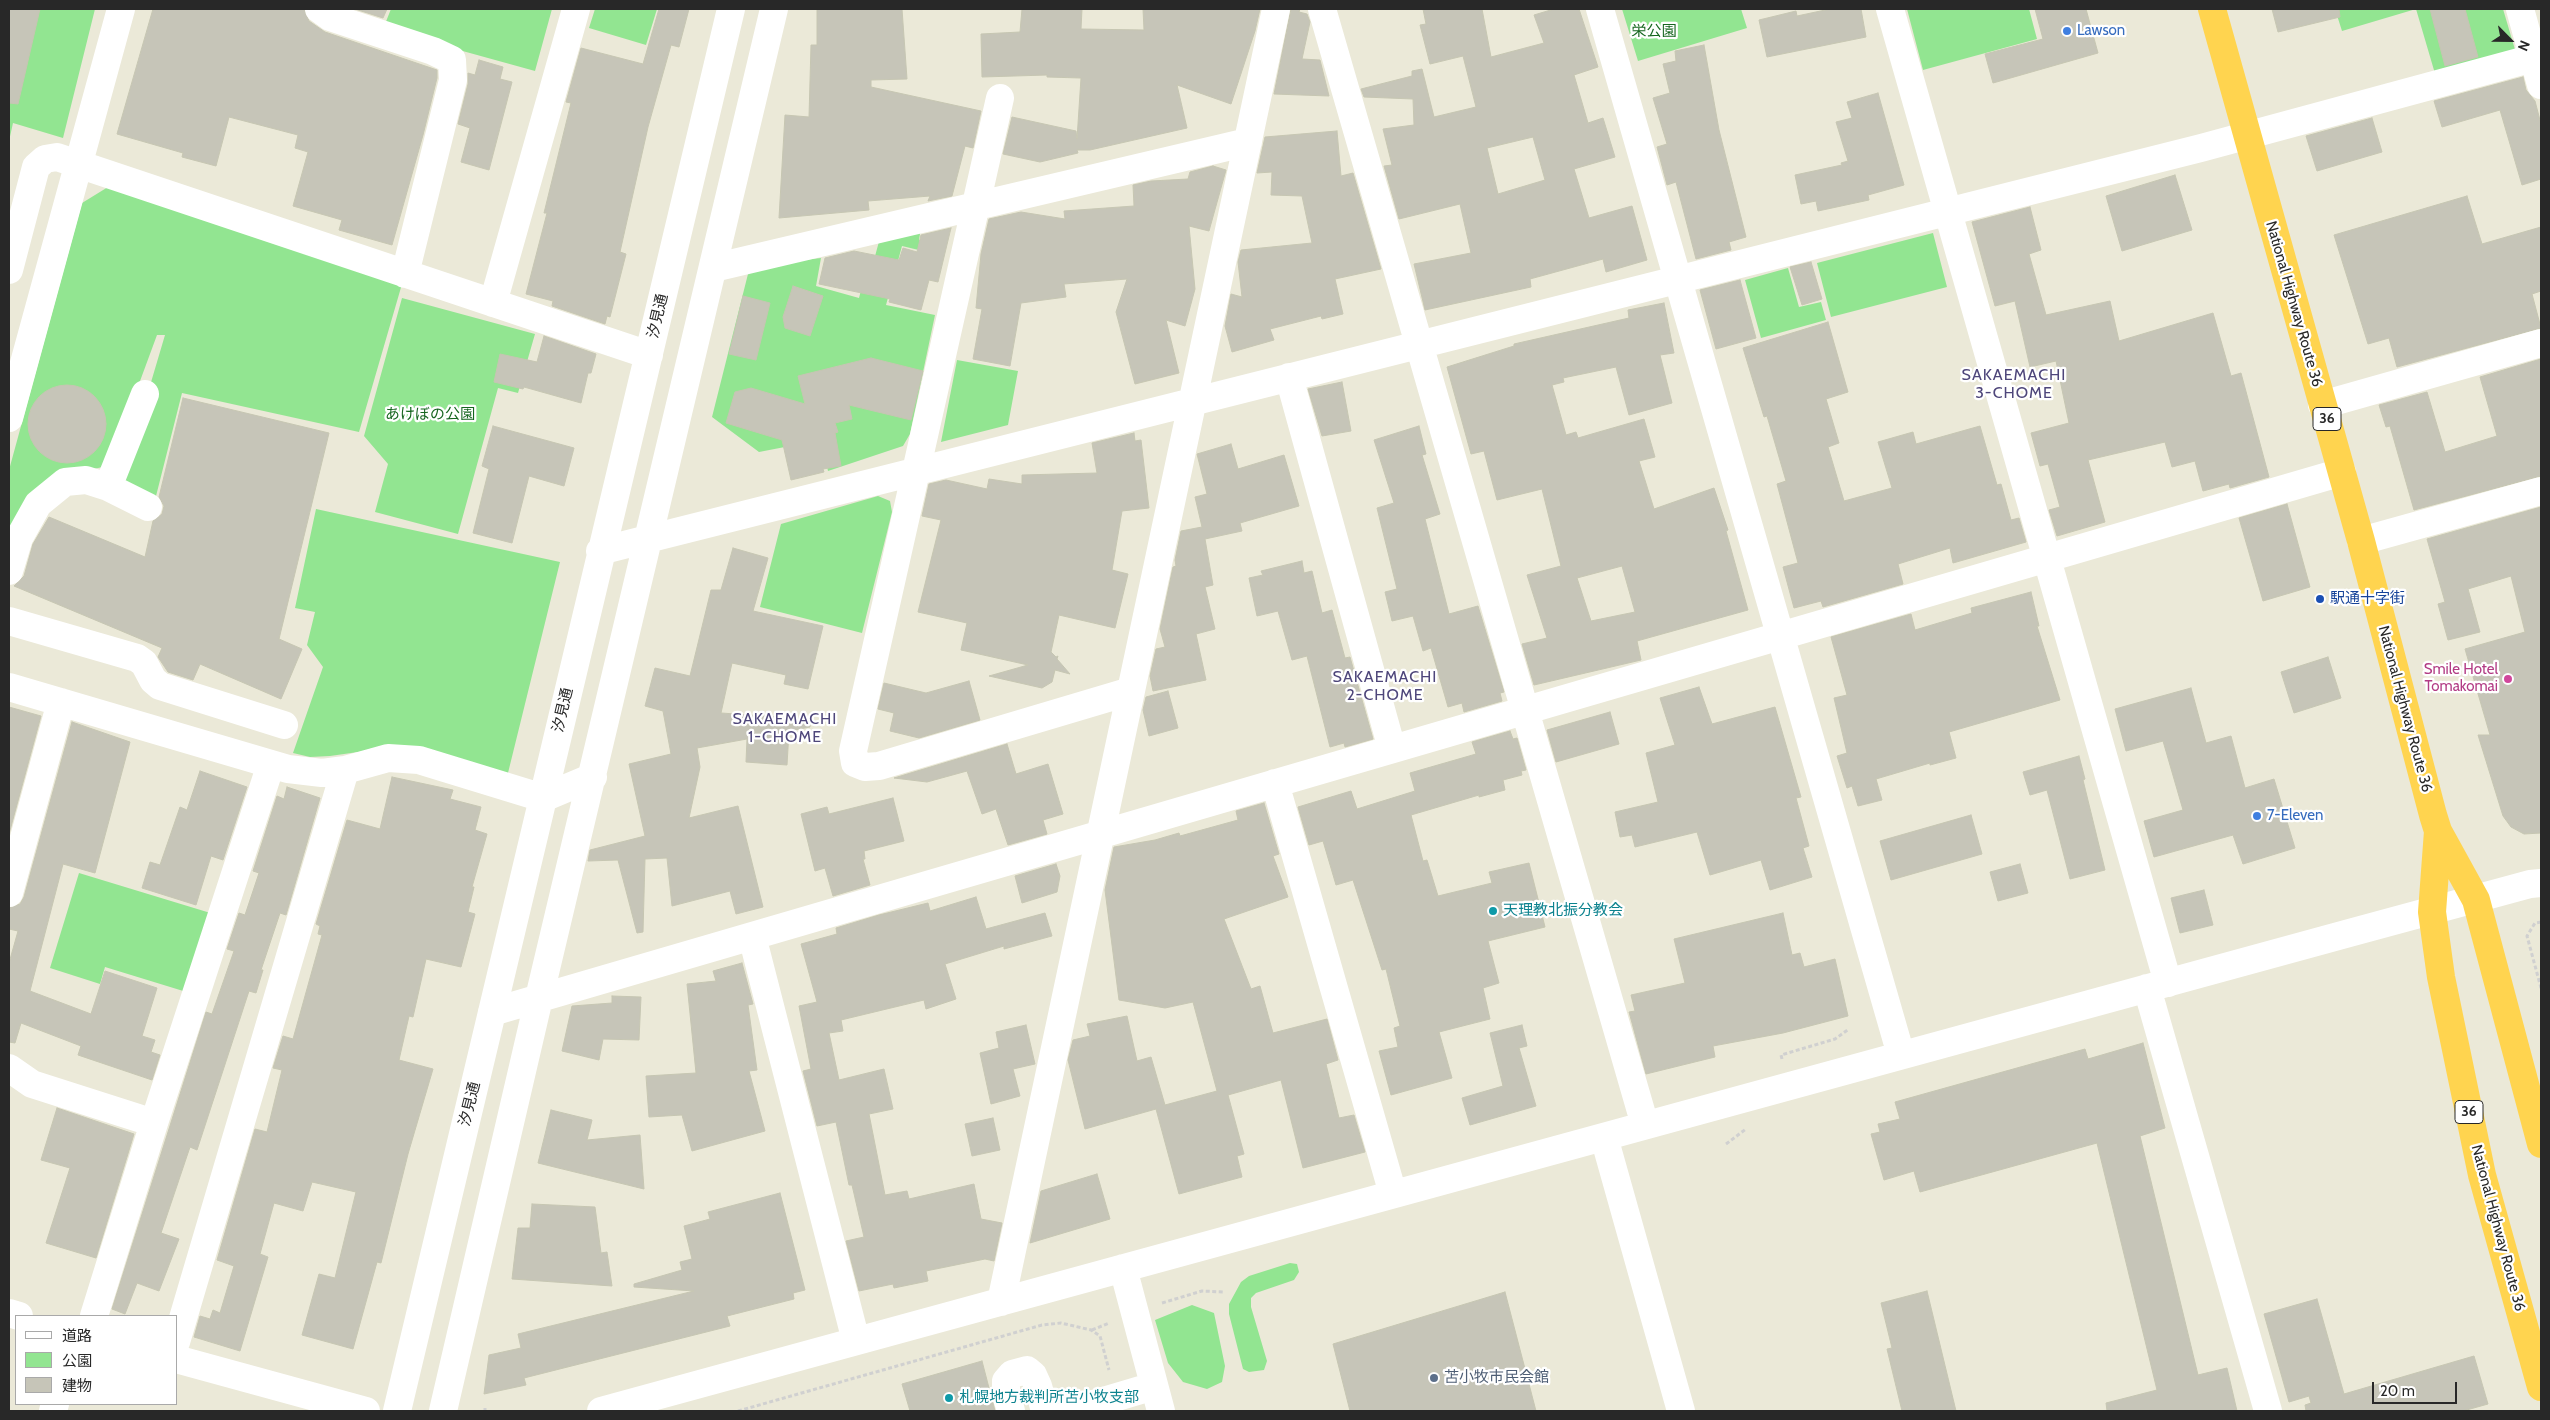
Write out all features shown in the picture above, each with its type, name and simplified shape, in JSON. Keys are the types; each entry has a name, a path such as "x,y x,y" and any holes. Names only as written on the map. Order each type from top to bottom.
{"highway":[{"name":"National Highway Route 36","path":"2212,9 2361,541 2438,831 2476,900 2541,1144"},
{"name":"National Highway Route 36","path":"2438,831 2432,912 2442,977 2482,1175 2541,1387"}],"street":[{"path":"9,418 120,9"},
{"path":"319,9 330,17 433,51 452,60 453,80 405,274"},
{"path":"493,303 576,9"},
{"name":"汐見通","path":"397,1411 600,551 649,355 731,9"},
{"path":"443,1411 538,998 593,777 774,9"},
{"path":"1001,1302 1276,9"},
{"path":"1322,9 1646,1125"},
{"path":"1600,9 1901,1056"},
{"path":"1890,9 2047,558 2268,1411"},
{"path":"2520,9 2538,57 2541,85"},
{"path":"600,551 2247,136 2538,57"},
{"path":"1000,98 852,751 855,763 865,767 879,766 1131,691"},
{"path":"713,268 1248,142"},
{"path":"9,270 36,167 45,159 57,157 649,355"},
{"path":"2322,405 2541,342"},
{"path":"1289,377 1392,749"},
{"path":"108,486 145,394"},
{"path":"492,1012 2342,472"},
{"path":"9,571 19,538 38,504 65,482 86,480 108,486 148,507"},
{"path":"2361,541 2541,491"},
{"path":"9,621 137,658 144,663 153,680 160,686 284,725"},
{"path":"9,687 288,769 322,773 346,770 388,758 419,760 543,798 593,777"},
{"path":"10,880 61,702"},
{"path":"94,1315 154,1123 271,764"},
{"path":"178,1335 346,770"},
{"path":"1275,783 1393,1194"},
{"path":"601,1411 636,1407 856,1341 2157,985 2530,884 2541,884"},
{"path":"752,936 856,1341"},
{"path":"9,1068 32,1084 154,1123"},
{"path":"1604,1137 1681,1411"},
{"path":"1070,1411 1117,1397 1158,1399 1123,1268"},
{"path":"178,1360 366,1411"},
{"path":"1011,1411 1006,1394 1006,1381 1012,1374 1027,1370 1033,1375 1038,1386 1045,1411"}],"path":[{"path":"2541,922 2535,923 2527,936 2541,988"},
{"path":"1781,1055 1836,1038 1849,1029"},
{"path":"1726,1144 1751,1126"},
{"path":"738,1411 1042,1326 1061,1323 1092,1330 1100,1336 1117,1397"}],"green space":[{"path":"9,9 95,9 63,138 13,123 9,141"},
{"path":"391,9 552,9 535,71 383,29"},
{"path":"595,9 657,9 646,45 589,28"},
{"name":"栄公園","path":"1622,9 1741,9 1747,28 1638,61"},
{"path":"1907,9 2029,9 2037,39 1923,70"},
{"path":"2335,9 2416,9 2342,31"},
{"path":"2416,9 2503,9 2516,53 2436,77"},
{"path":"108,187 402,284 359,432 182,393 154,504 125,487 125,470 165,335 157,335 112,457 103,467 58,476 9,544 9,470 82,203"},
{"path":"922,222 919,240 930,243 927,252 902,246 886,305 935,315 910,434 903,446 828,471 821,440 759,452 712,417 750,266 821,258 816,286 859,298 869,259 874,260 881,234"},
{"path":"1933,233 1947,287 1831,317 1817,263"},
{"path":"1788,268 1799,307 1821,302 1826,320 1761,338 1745,280"},
{"name":"あけぼの公園","path":"402,298 535,334 518,393 498,388 458,534 375,512 388,464 364,436"},
{"path":"957,360 1018,371 1008,425 941,442"},
{"path":"878,496 890,501 892,512 862,633 760,607 781,524"},
{"path":"316,509 560,562 507,777 393,747 330,756 310,757 293,753 323,667 307,645 315,612 295,608"},
{"path":"79,873 217,915 193,994 105,967 100,984 50,968"},
{"path":"1290,1263 1297,1264 1299,1272 1294,1280 1256,1293 1251,1298 1251,1307 1267,1361 1264,1370 1249,1372 1243,1369 1229,1314 1229,1304 1241,1282 1249,1276"},
{"path":"1192,1305 1214,1313 1225,1366 1222,1382 1207,1389 1183,1382 1168,1363 1155,1320"}],"building":[{"path":"9,9 40,9 18,104 9,103"},
{"path":"153,9 304,9 309,21 325,32 437,70 437,78 423,135 392,245 339,230 342,220 293,206 308,152 295,148 298,135 229,117 216,166 182,157 183,153 117,134"},
{"path":"355,9 387,9 383,18"},
{"path":"659,9 689,9 679,47 671,45 648,127 620,252 626,254 610,317 607,316 605,324 552,306 553,301 526,294 547,213 544,213 571,103 566,102 581,48 643,64"},
{"path":"817,9 902,9 907,79 871,80 871,87 981,111 973,148 965,146 952,196 928,201 930,196 868,201 869,210 779,218 785,115 809,117 811,45 817,45"},
{"path":"1022,9 1082,9 1081,29 1144,30 1143,9 1260,9 1255,31 1231,104 1177,85 1187,128 1090,150 1077,150 1078,153 1040,162 1003,154 1012,117 1076,131 1077,139 1081,78 1047,77 1047,75 982,77 981,34 1020,32"},
{"path":"1291,9 1300,9 1299,12 1307,14 1310,22 1302,59 1320,60 1329,96 1274,94"},
{"path":"1423,9 1482,9 1491,57 1544,43 1534,15 1554,9 1579,9 1598,67 1574,75 1588,123 1603,118 1615,157 1574,169 1589,218 1632,206 1647,260 1606,272 1603,259 1530,279 1531,287 1425,310 1414,264 1471,253 1460,204 1399,219 1384,166 1392,165 1383,129 1414,125 1413,99 1364,97 1361,89 1412,76 1412,71 1422,69 1434,117 1476,107 1463,56 1430,64 1420,25 1426,24","holes":["1533,137 1545,180 1498,194 1487,148"]},
{"path":"1830,9 1861,9 1866,37 1767,57 1759,20 1796,11 1797,16"},
{"path":"2035,9 2086,9 2098,53 1993,83 1985,54 2043,39"},
{"path":"2272,9 2339,9 2340,17 2278,32"},
{"path":"2430,9 2465,9 2478,57 2445,66"},
{"path":"1704,45 1719,130 1746,237 1729,242 1731,250 1696,259 1676,182 1667,185 1657,147 1667,144 1653,98 1670,93 1663,64 1676,61 1675,51"},
{"path":"479,60 503,67 500,79 512,82 489,170 461,162 470,128 458,124 468,84 468,73 475,75"},
{"path":"2523,77 2526,90 2535,101 2541,124 2541,179 2522,185 2500,110 2442,127 2434,101"},
{"path":"1878,93 1904,185 1868,195 1869,200 1818,211 1816,201 1801,204 1795,175 1842,165 1841,163 1848,161 1836,122 1852,118 1847,102"},
{"path":"2372,118 2382,152 2317,171 2306,136"},
{"path":"1337,131 1341,176 1353,173 1381,269 1335,279 1343,314 1322,319 1321,316 1270,329 1274,340 1232,352 1225,326 1231,294 1242,297 1238,262 1241,250 1312,243 1302,196 1271,195 1272,172 1257,173 1265,137"},
{"path":"1213,166 1226,170 1209,231 1189,226 1195,289 1185,326 1166,320 1179,373 1135,384 1116,312 1127,279 1064,284 1066,297 1021,303 1010,366 973,359 982,309 976,308 981,254 989,219 1021,212 1065,219 1064,211 1134,206 1133,185 1151,181 1188,179 1190,172"},
{"path":"2175,175 2192,230 2122,251 2106,196"},
{"path":"2467,196 2482,244 2541,227 2541,291 2532,294 2541,328 2397,367 2389,338 2368,344 2334,235"},
{"path":"2030,207 2041,250 2029,254 2046,315 2110,301 2119,341 2213,313 2231,376 2241,373 2269,477 2230,488 2229,484 2203,491 2195,461 2172,467 2165,442 2088,460 2105,522 2057,536 2049,510 2060,507 2048,464 2040,466 2031,433 2069,423 2056,361 2030,367 2015,301 1995,306 1972,222"},
{"path":"951,228 938,282 929,280 921,310 889,302 890,299 819,284 825,258 854,251 899,260 903,248 917,252 921,235"},
{"path":"1811,262 1822,299 1802,305 1790,267"},
{"path":"1740,280 1756,338 1716,349 1700,290"},
{"path":"793,286 823,296 810,336 785,328 783,317"},
{"path":"743,296 770,303 756,360 729,354"},
{"path":"1664,303 1674,353 1660,355 1672,403 1629,415 1616,367 1563,378 1564,382 1552,385 1566,435 1576,432 1578,438 1644,419 1655,457 1639,461 1654,509 1714,488 1728,530 1726,531 1748,610 1637,641 1641,660 1534,685 1522,644 1547,638 1527,575 1561,566 1542,489 1497,500 1484,451 1471,454 1447,367 1514,346 1514,344 1629,318 1628,310","holes":["1622,566 1635,612 1591,621 1577,578"]},
{"path":"1828,322 1848,392 1826,399 1839,443 1828,447 1844,501 1892,488 1878,442 1913,432 1916,444 1980,426 1997,485 2001,484 2011,520 2019,518 2026,542 1953,563 1950,548 1898,564 1903,584 1823,607 1821,601 1794,608 1783,567 1798,563 1777,484 1786,481 1767,416 1764,417 1743,348"},
{"path":"544,336 596,354 591,373 588,373 581,403 524,387 523,389 494,382 500,354 537,362"},
{"path":"871,358 923,371 911,420 849,405 852,419 835,423 838,432 835,433 841,466 823,469 824,472 791,480 782,440 726,423 735,392 751,388 805,404 798,376"},
{"path":"2541,359 2541,476 2414,510 2390,426 2386,427 2379,405 2427,392 2445,452 2497,436 2480,377"},
{"path":"1342,382 1351,431 1322,436 1308,389"},
{"path":"67,385 82,388 94,397 103,409 106,424 103,439 94,451 82,460 67,463 52,460 40,451 31,439 28,424 31,409 40,397 52,388"},
{"path":"183,398 329,433 279,639 302,649 281,699 200,664 193,680 168,672 158,657 162,648 14,586 24,576 33,544 49,517 145,557 153,521 162,514 164,506 159,497"},
{"path":"493,426 574,448 564,486 529,476 512,543 473,533 489,469 482,466"},
{"path":"1419,426 1426,454 1422,455 1440,514 1425,519 1449,614 1478,606 1504,692 1500,693 1502,701 1464,712 1462,703 1448,707 1431,648 1423,651 1413,616 1392,621 1385,592 1397,589 1377,508 1394,503 1374,440"},
{"path":"1134,433 1135,441 1141,440 1149,508 1122,511 1112,570 1128,574 1115,628 1059,615 1051,652 1056,657 1058,656 1057,659 1070,674 1055,670 1052,682 1042,688 989,676 1028,665 961,650 967,623 918,612 941,520 922,516 929,484 946,480 987,489 989,479 1022,484 1022,475 1097,473 1092,443"},
{"path":"1231,444 1238,469 1284,455 1299,506 1240,523 1242,531 1205,539 1213,585 1205,587 1215,629 1196,634 1206,680 1153,691 1150,676 1156,649 1165,647 1160,629 1173,567 1176,566 1175,560 1181,531 1202,527 1195,497 1207,494 1197,454"},
{"path":"2287,504 2310,587 2263,601 2239,518"},
{"path":"2541,507 2541,833 2524,834 2511,827 2503,816 2478,735 2490,735 2465,649 2525,632 2511,576 2468,589 2480,632 2448,640 2438,604 2445,602 2427,539"},
{"path":"733,548 768,558 753,611 823,626 808,689 784,684 786,675 732,663 721,713 810,719 810,727 789,731 787,765 746,762 747,739 697,748 700,767 689,818 738,806 763,907 736,914 730,891 672,906 667,858 645,859 643,932 637,933 618,860 588,861 590,850 645,836 629,764 671,754 663,711 645,706 655,668 690,676 711,590 721,590"},
{"path":"1302,561 1304,573 1312,571 1322,613 1332,610 1345,658 1350,657 1373,739 1345,747 1344,743 1330,747 1307,656 1292,660 1278,611 1257,616 1249,578 1263,575 1261,571"},
{"path":"2031,592 2039,626 2037,626 2060,700 1949,732 1956,758 1930,765 1930,763 1876,779 1882,800 1858,806 1852,786 1847,788 1837,756 1847,753 1834,698 1847,695 1831,637 1911,614 1915,630 1972,613 1971,608"},
{"path":"2328,657 2341,698 2294,713 2281,672"},
{"path":"969,681 980,720 919,738 890,731 894,713 878,709 884,683 926,693"},
{"path":"1699,687 1712,724 1775,707 1801,797 1796,798 1809,846 1803,848 1812,877 1770,890 1761,860 1710,875 1697,832 1635,847 1632,835 1620,837 1615,812 1658,802 1646,753 1675,745 1660,698"},
{"path":"2191,688 2206,743 2231,736 2245,788 2274,779 2295,848 2243,864 2233,835 2154,857 2144,821 2183,810 2163,741 2126,751 2115,709"},
{"path":"1168,691 1178,728 1149,736 1143,710 1146,697"},
{"path":"9,707 41,716 9,834"},
{"path":"1610,712 1619,744 1556,762 1547,730"},
{"path":"72,722 130,742 95,873 63,864 30,991 91,1014 105,971 157,988 142,1036 155,1040 151,1052 160,1055 152,1080 78,1055 81,1046 21,1023 15,1043 9,1042 9,963 18,931 9,929 9,908 20,904 24,897"},
{"path":"1510,731 1513,739 1517,738 1526,770 1521,771 1522,775 1503,780 1505,790 1479,797 1479,795 1411,815 1423,861 1427,860 1438,896 1492,883 1489,872 1529,863 1545,927 1488,941 1499,983 1483,988 1490,1019 1439,1032 1452,1078 1391,1095 1379,1051 1398,1047 1394,1028 1400,1026 1386,969 1382,970 1353,880 1336,885 1323,841 1309,845 1298,807 1351,791 1357,809 1415,791 1410,773 1476,754 1472,742"},
{"path":"1007,744 1016,774 1048,764 1063,814 1043,820 1047,834 1008,845 996,809 982,814 967,771 927,782 894,778"},
{"path":"2079,756 2105,870 2070,879 2047,790 2030,795 2023,772"},
{"path":"200,771 247,787 223,860 211,856 196,905 142,888 150,862 160,865 180,807 187,810"},
{"path":"392,777 453,790 450,799 481,807 475,830 487,834 472,887 474,887 468,912 475,914 461,967 426,959 413,1017 409,1016 399,1060 433,1069 408,1154 381,1263 377,1262 353,1349 302,1335 319,1274 335,1278 356,1192 312,1182 303,1211 274,1203 260,1254 268,1257 240,1351 194,1337 200,1316 210,1319 213,1310 220,1313 234,1266 217,1260 255,1129 267,1132 282,1070 273,1068 283,1036 293,1039 322,935 318,934 320,926 316,924 347,820 380,829"},
{"path":"287,787 320,798 286,915 280,913 261,970 263,970 256,993 249,991 197,1150 190,1147 161,1233 179,1239 159,1291 137,1283 125,1314 112,1309 206,1012 212,1014 234,951 227,949 239,913 245,915 259,873 253,871 277,796 284,799"},
{"path":"893,798 904,841 864,851 865,859 863,859 870,885 833,896 825,868 815,871 801,814 827,807 829,814"},
{"path":"1264,803 1279,854 1273,856 1288,897 1224,919 1251,989 1260,986 1273,1033 1327,1019 1338,1060 1326,1064 1339,1118 1354,1115 1365,1152 1303,1168 1281,1080 1228,1095 1244,1154 1237,1156 1242,1177 1179,1194 1156,1109 1085,1129 1068,1060 1073,1040 1090,1036 1087,1024 1127,1016 1137,1061 1151,1057 1165,1105 1217,1091 1193,1002 1165,1008 1119,1000 1105,890 1114,847 1155,840 1179,833 1180,836 1238,820 1236,811"},
{"path":"1971,815 1982,854 1891,880 1880,841"},
{"path":"1056,864 1060,876 1057,892 1022,903 1015,876"},
{"path":"2020,864 2028,893 1998,901 1990,872"},
{"path":"2204,890 2213,925 2180,933 2171,898"},
{"path":"976,897 986,929 1045,913 1052,936 1004,949 1004,946 945,964 956,999 926,1009 924,1000 841,1020 843,1031 829,1033 839,1080 884,1069 893,1109 869,1114 885,1195 907,1191 909,1199 974,1184 981,1219 1002,1223 994,1261 985,1259 926,1271 928,1281 894,1288 893,1284 859,1291 846,1241 864,1237 852,1185 849,1185 836,1122 817,1126 803,1071 811,1069 799,1006 817,1002 801,944 837,934 836,928 879,915 928,903 930,911"},
{"path":"1783,913 1792,955 1800,953 1804,967 1835,959 1848,1016 1783,1033 1713,1046 1715,1057 1646,1074 1629,1012 1635,1011 1631,995 1685,983 1674,939"},
{"path":"742,963 753,1004 748,1005 757,1070 749,1071 765,1131 692,1151 682,1115 649,1117 646,1076 696,1073 687,984 716,981 713,971"},
{"path":"612,996 641,997 639,1040 603,1039 599,1060 562,1051 572,1006 612,1003"},
{"path":"1026,1025 1035,1064 1013,1069 1020,1096 991,1104 980,1053 999,1048 996,1032"},
{"path":"1522,1025 1527,1046 1519,1048 1536,1106 1470,1125 1462,1098 1503,1086 1490,1033"},
{"path":"2143,1043 2165,1128 2140,1136 2198,1375 2227,1368 2237,1411 2107,1411 2106,1403 2157,1390 2097,1143 1920,1192 1914,1171 1884,1180 1871,1134 1880,1132 1878,1124 1900,1119 1895,1102 2085,1049 2088,1059"},
{"path":"57,1108 134,1134 96,1258 46,1243 70,1168 41,1160"},
{"path":"551,1110 592,1120 587,1140 640,1135 644,1189 538,1163"},
{"path":"993,1118 1000,1150 972,1156 965,1124"},
{"path":"1097,1174 1110,1219 1030,1243 1041,1191"},
{"path":"780,1193 805,1290 793,1293 794,1299 727,1316 730,1326 524,1378 526,1385 484,1394 489,1355 521,1348 518,1334 694,1291 634,1287 634,1284 682,1270 680,1262 692,1259 684,1226 710,1219 708,1212"},
{"path":"532,1204 595,1207 601,1253 607,1252 612,1286 512,1279 518,1228 530,1228"},
{"path":"1927,1291 1956,1411 1902,1411 1887,1349 1892,1348 1881,1303"},
{"name":"苫小牧市民会館","path":"1505,1292 1536,1411 1350,1411 1333,1344"},
{"path":"2317,1299 2344,1394 2474,1356 2488,1404 2463,1411 2306,1411 2305,1405 2311,1403 2309,1396 2289,1402 2264,1314"},
{"name":"札幌地方裁判所苫小牧支部","path":"982,1361 995,1411 910,1411 902,1384"}],"place":[{"name":"Lawson","path":"2067,31"},
{"name":"駅通十字街","path":"2320,599"},
{"name":"Smile Hotel Tomakomai","path":"2508,679"},
{"name":"7-Eleven","path":"2257,816"},
{"name":"天理教北振分教会","path":"1493,911"},
{"name":"苫小牧市民会館","path":"1434,1378"},
{"name":"札幌地方裁判所苫小牧支部","path":"949,1398"}],"district":[{"name":"SAKAEMACHI 3-CHOME","path":"2014,384"},
{"name":"SAKAEMACHI 2-CHOME","path":"1385,686"},
{"name":"SAKAEMACHI 1-CHOME","path":"785,728"}]}
